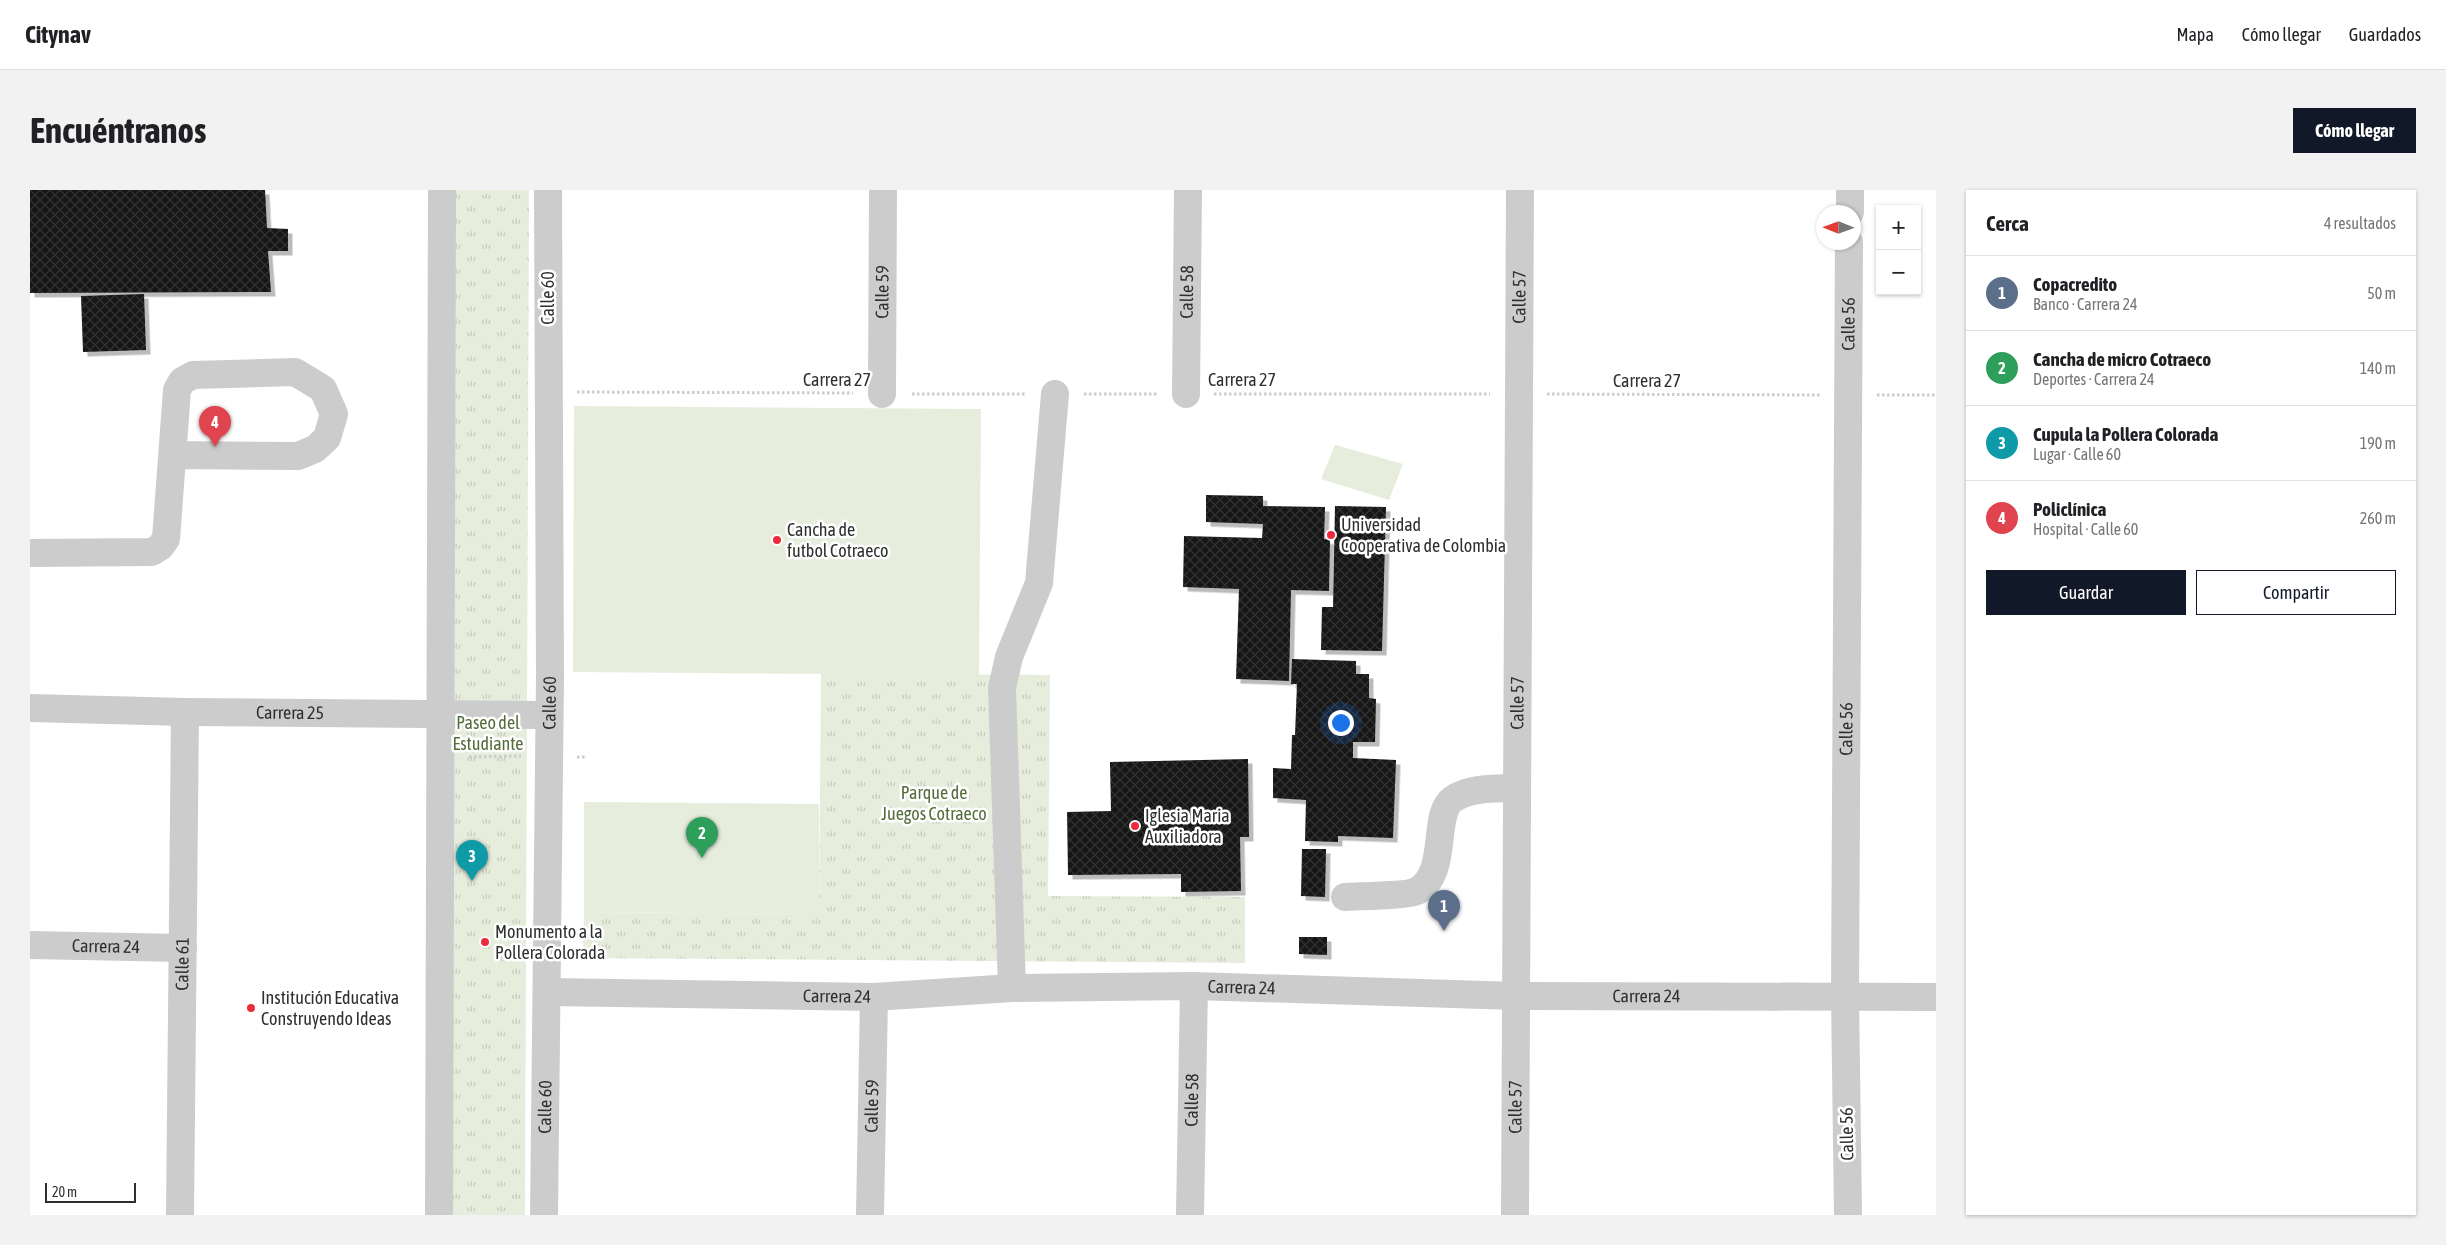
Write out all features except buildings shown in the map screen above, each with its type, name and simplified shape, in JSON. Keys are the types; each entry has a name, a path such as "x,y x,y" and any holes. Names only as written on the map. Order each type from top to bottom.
{"street":[{"path":"439,1215 442,715 442,190"},
{"name":"Calle 60","path":"544,1215 548,992 549,756 548,190"},
{"name":"Calle 59","path":"882,394 883,190"},
{"name":"Calle 58","path":"1186,394 1188,190"},
{"name":"Calle 57","path":"1515,1215 1517,394 1520,190"},
{"path":"1850,190 1850,205"},
{"name":"Calle 56","path":"1848,1215 1845,995 1850,250"},
{"path":"30,553 152,552 160,547 166,539 177,390 182,381 193,376 295,372 324,389 334,414 327,438 315,449 298,456 173,455"},
{"path":"1012,988 1002,688 1009,657 1039,583 1055,394"},
{"name":"Carrera 25","path":"30,708 185,712 549,715"},
{"name":"Calle 61","path":"180,1215 185,712"},
{"path":"1345,897 1415,892 1430,881 1437,857 1445,810 1452,799 1474,790 1516,788"},
{"name":"Carrera 24","path":"30,945 183,948"},
{"name":"Calle 58","path":"1190,1215 1194,986"},
{"name":"Carrera 24","path":"548,992 874,997 1012,988 1194,986 1516,996 1936,996"},
{"name":"Calle 59","path":"870,1215 874,997"}],"path":[{"name":"Carrera 27","path":"548,393 1936,395"},
{"path":"441,757 585,757"}],"green space":[{"name":"Paseo del Estudiante","path":"452,190 529,190 525,1215 449,1215"},
{"name":"Cancha de futbol Cotraeco","path":"574,406 981,409 979,675 573,672"},
{"path":"1335,445 1403,464 1389,500 1321,479"},
{"name":"Parque de Juegos Cotraeco","path":"821,674 1050,675 1048,896 1245,897 1245,963 583,958 584,912 819,914"},
{"path":"584,802 819,804 819,914 584,912"}],"place":[{"name":"Policlínica","path":"215,447"},
{"name":"Universidad Cooperativa de Colombia","path":"1331,535"},
{"name":"Cancha de futbol Cotraeco","path":"777,540"},
{"name":"Iglesia Maria Auxiliadora","path":"1135,826"},
{"name":"Cancha de micro Cotraeco","path":"702,858"},
{"name":"Cupula la Pollera Colorada","path":"472,881"},
{"name":"Copacredito","path":"1444,931"},
{"name":"Monumento a la Pollera Colorada","path":"485,942"},
{"name":"Institución Educativa Construyendo Ideas","path":"251,1008"}]}
